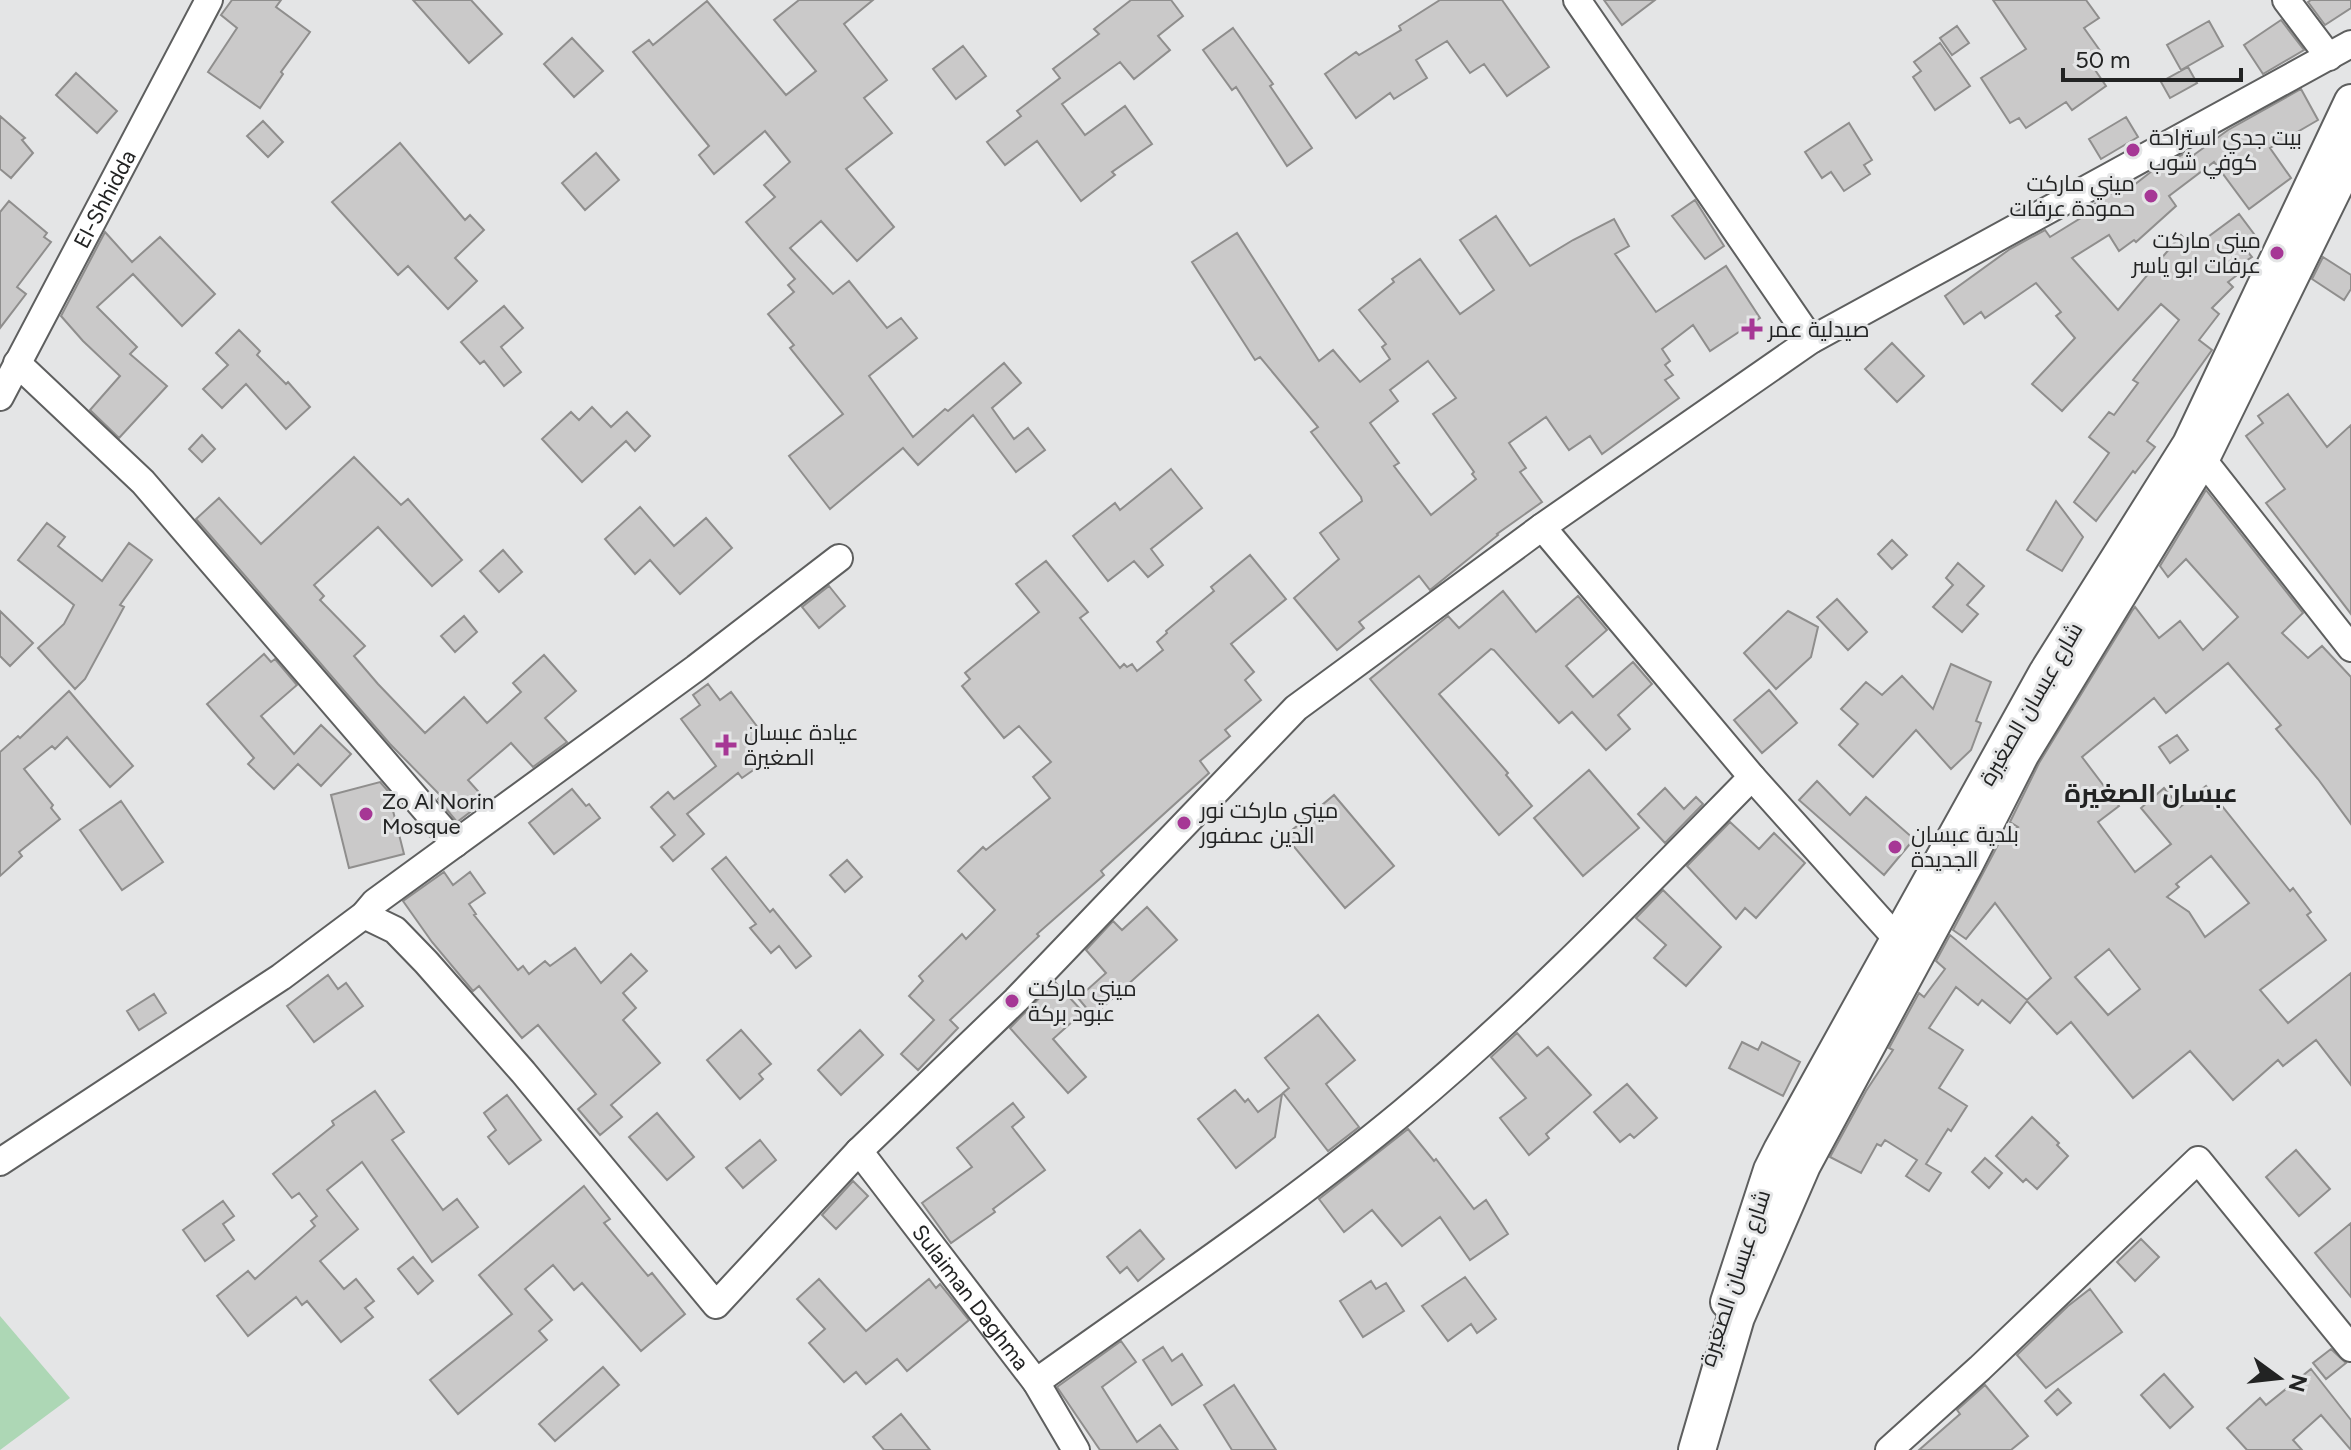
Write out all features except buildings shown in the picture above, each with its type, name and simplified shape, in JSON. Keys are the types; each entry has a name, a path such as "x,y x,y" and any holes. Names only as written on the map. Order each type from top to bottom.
{"main road":[{"name":"شارع عبسان الصغيرة","path":"1697,1450 1736,1317 1802,1165 2021,753 2195,451 2351,152"}],"street":[{"name":"El-Shhidda","path":"0,397 209,0"},
{"path":"1577,0 1811,340"},
{"path":"364,915 395,930 426,962 523,1072 716,1305 859,1151 1016,1000 1296,708 1542,527 1811,340 2340,50 2286,0"},
{"name":"شارع عبسان الصغيرة","path":"1682,1450 1694,1402 1770,1170 2045,673 2195,451 2351,101"},
{"path":"17,363 143,482 455,844"},
{"path":"2195,451 2351,648"},
{"path":"1542,527 1752,777 1898,940"},
{"path":"0,1162 281,977 364,915 375,902 696,668 839,558"},
{"path":"1036,1382 1252,1228 1400,1114 1501,1027 1598,934 1752,777"},
{"name":"Sulaiman Daghma","path":"859,1151 1036,1382 1076,1450"},
{"path":"1889,1450 1980,1368 2198,1160 2351,1348"}],"green space":[{"path":"0,1316 70,1398 0,1450"}],"place":[{"name":"بيت جدي استراحة كوفي شوب","path":"2133,150"},
{"name":"ميني ماركت حمودة عرفات","path":"2151,196"},
{"name":"ميني ماركت عرفات ابو ياسر","path":"2277,253"},
{"name":"صيدلية عمر","path":"1752,329"},
{"name":"عيادة عبسان الصغيرة","path":"726,745"},
{"name":"Zo Al Norin Mosque","path":"366,814"},
{"name":"ميني ماركت نور الدين عصفور","path":"1184,823"},
{"name":"بلدية عبسان الجديدة","path":"1895,847"},
{"name":"ميني ماركت عبود بركة","path":"1012,1001"}],"district":[{"name":"عبسان الصغيرة","path":"2151,793"}]}
